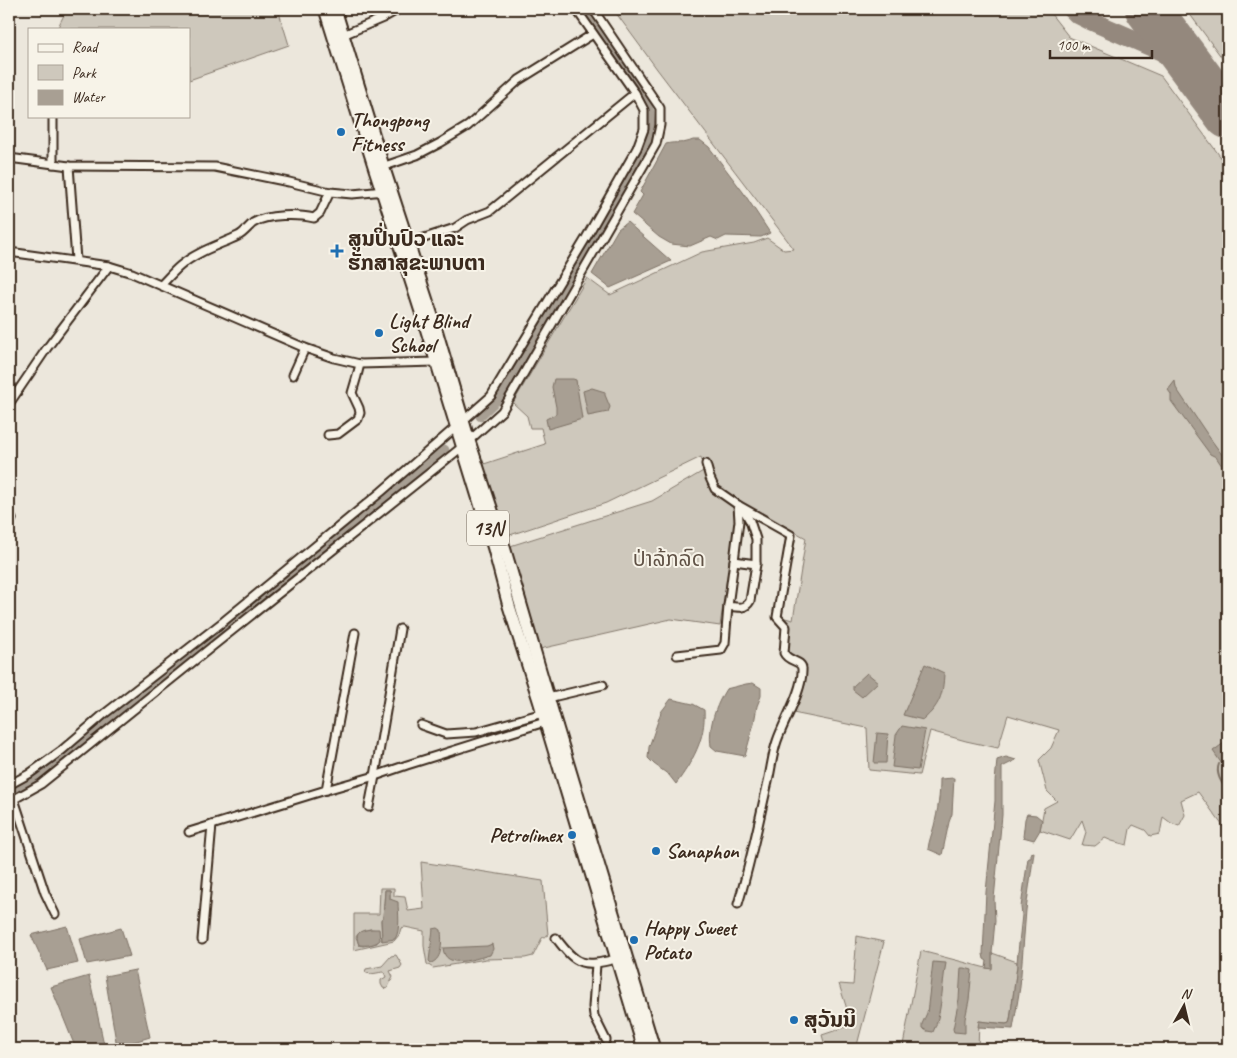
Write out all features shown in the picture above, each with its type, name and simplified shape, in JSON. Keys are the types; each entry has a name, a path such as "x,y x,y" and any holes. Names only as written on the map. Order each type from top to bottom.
{"highway":[{"name":"13N","path":"325,9 387,191 436,362 460,424"},
{"name":"13N","path":"335,9 379,168"},
{"name":"13N","path":"387,191 409,242 509,606 644,1049"},
{"name":"13N","path":"466,444 504,547 654,1049"}],"street":[{"path":"343,35 399,9"},
{"path":"9,785 29,774 224,621 381,492 491,396 586,238 637,148 644,129 644,110 635,93 576,9"},
{"path":"55,914 45,893 11,801 41,784 466,444 502,411 656,144 660,125 660,108 593,9"},
{"path":"379,168 417,155 468,126 520,80 593,34"},
{"path":"409,242 455,228 467,220 490,211 635,93"},
{"path":"52,118 53,164"},
{"path":"9,158 69,166 215,167 330,192 352,194 387,191"},
{"path":"69,166 76,260"},
{"path":"161,286 185,262 242,234 255,222 278,215 314,218 320,213 330,192"},
{"path":"9,252 76,260 109,266 132,273 305,348 334,358 360,364 436,362"},
{"path":"9,404 47,348 109,266"},
{"path":"293,375 305,348"},
{"path":"328,435 338,434 358,418 359,408 352,393 360,364"},
{"path":"706,464 715,489 741,507 791,534 777,617 786,627 785,655 802,666 800,686 776,742 754,845 738,904"},
{"path":"678,655 721,650 725,643 741,507"},
{"path":"728,606 745,607 748,605 756,564 756,539 750,521 741,507"},
{"path":"734,561 756,564"},
{"path":"369,807 400,628"},
{"path":"326,790 355,633"},
{"path":"548,698 603,685"},
{"path":"421,725 446,734 476,732 544,717"},
{"path":"190,832 375,776 544,717"},
{"path":"202,940 212,825"},
{"path":"556,938 574,959 582,964 596,964 616,959"},
{"path":"596,964 594,1016 606,1040"}],"green space":[{"path":"67,9 278,9 289,45 190,80 190,28 58,28"},
{"name":"ປ່າລ້ກລົດ","path":"613,9 1047,9 1069,37 1161,76 1228,167 1228,833 1198,792 1181,800 1185,815 1179,826 1163,817 1160,834 1150,836 1145,830 1133,825 1130,829 1127,845 1105,838 1095,846 1082,845 1086,832 1082,820 1070,840 1040,830 1044,808 1057,801 1047,791 1039,760 1051,748 1059,730 1008,715 998,748 930,731 919,775 869,770 867,728 793,713 805,685 806,664 788,651 790,627 781,617 793,620 806,538 743,503 737,508 720,626 671,619 540,649 507,547 652,501 705,470 701,457 606,503 504,537 481,465 545,444 541,428 530,428 527,416 513,403 587,278 610,295 702,252 754,243 767,238 784,250 794,249"},
{"path":"1186,9 1228,9 1228,66"},
{"path":"421,862 543,881 548,935 542,938 533,956 486,959 433,968 427,964 424,931 405,927 401,928 399,935 394,941 354,950 354,914 379,914 380,888 394,888 394,896 405,897 408,911 424,909","holes":["385,890 390,890 390,899 382,941 381,920 383,918","379,930 377,943 359,945 357,935 362,931"]},
{"path":"857,936 884,942 856,1049 826,1049 822,1035 852,1025 839,984 853,985"},
{"path":"921,951 986,968 992,968 992,953 1017,962 1009,1023 979,1021 978,1049 924,1049 903,1045"},
{"path":"396,955 402,965 400,968 390,971 393,977 387,989 383,988 381,980 386,977 384,972 369,974 365,972 366,969 382,966 391,956"}],"water":[{"path":"700,140 709,147 743,192 770,233 761,237 726,236 718,240 711,237 690,246 671,244 659,237 632,214 643,195 640,192 666,144"},
{"path":"627,222 671,261 610,288 592,274 618,229"},
{"path":"554,379 576,380 582,419 548,429 546,419 556,414 552,387"},
{"path":"1175,381 1176,388 1228,463 1228,475 1171,401 1171,394 1168,390"},
{"path":"592,388 605,392 610,407 608,412 588,416 583,391"},
{"path":"925,664 944,673 943,688 937,704 923,720 903,715"},
{"path":"867,673 878,682 862,697 853,690 853,686"},
{"path":"753,683 761,688 761,696 745,756 717,751 711,746 710,739 714,716 722,695 726,689"},
{"path":"671,699 693,704 704,710 703,731 697,750 676,784 669,775 648,758 649,747 661,712"},
{"path":"902,726 925,730 918,770 892,767 896,735"},
{"path":"877,733 888,734 886,763 874,763"},
{"path":"1228,740 1228,764 1224,767 1213,751"},
{"path":"1006,757 1016,760 1002,767 1002,815 994,899 995,921 992,969 986,968 987,961 984,959 983,954 986,892 997,760"},
{"path":"954,778 952,814 942,855 928,849 928,846 938,808 940,779"},
{"path":"1027,814 1036,815 1042,820 1040,830 1034,840 1023,837"},
{"path":"1034,852 1026,910 1020,987 1013,1029 978,1027 979,1021 1006,1024 1010,1020 1022,915 1021,907 1028,858 1031,858 1031,853"},
{"path":"385,890 390,890 390,899 398,902 399,926 395,939 382,941 381,919 383,918"},
{"path":"67,926 78,963 47,970 31,935"},
{"path":"121,928 130,956 87,964 80,939"},
{"path":"438,928 441,930 442,939 440,954 431,963 429,961 433,929"},
{"path":"371,929 379,929 380,940 370,945 359,945 357,937 359,933"},
{"path":"492,944 493,949 490,955 462,961 449,959 445,955 443,948 487,946"},
{"path":"933,962 946,963 940,1008 933,1032 922,1028 922,1024 927,1013"},
{"path":"961,968 972,970 965,1019 965,1033 954,1032 953,1029 959,999"},
{"path":"135,970 150,1037 117,1047 105,976"},
{"path":"89,976 105,1049 76,1049 51,987"}],"waterway":[{"path":"480,417 501,397 652,133 650,111 642,90 585,9"},
{"path":"9,793 42,776 445,449"},
{"path":"1219,764 1218,771 1221,782 1228,792"}],"taxiway":[{"path":"1072,9 1089,20 1179,59 1190,68 1216,100"}],"runway":[{"path":"1148,9 1228,116"}],"place":[{"name":"Thongpong Fitness","path":"341,132"},
{"name":"ສູນປິ່ນປົວ ແລະ ຮັກສາສຸຂະພາບຕາ","path":"337,251"},
{"name":"Light Blind School","path":"379,333"},
{"name":"Petrolimex","path":"572,835"},
{"name":"Sanaphon","path":"656,851"},
{"name":"Happy Sweet Potato","path":"634,940"},
{"name":"ສຸວັນນິ","path":"794,1020"}]}
